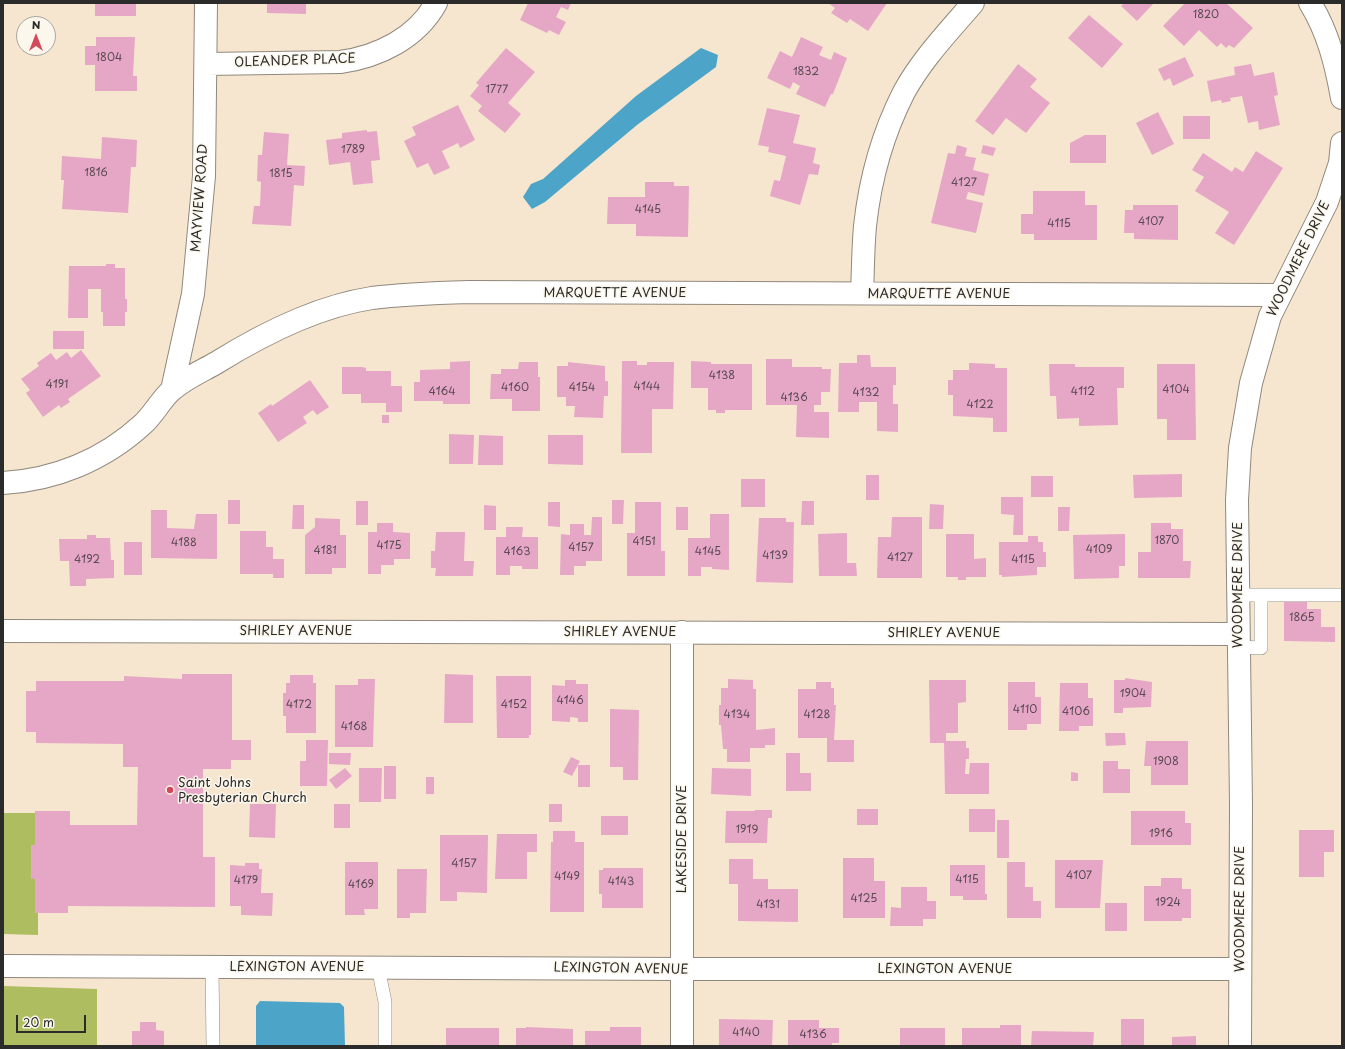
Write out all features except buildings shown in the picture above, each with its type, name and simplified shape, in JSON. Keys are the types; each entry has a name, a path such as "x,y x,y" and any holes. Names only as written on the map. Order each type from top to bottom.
{"street":[{"name":"MAYVIEW ROAD","path":"172,390 193,294 204,176 206,3"},
{"name":"OLEANDER PLACE","path":"206,64 340,62 359,59 401,41 421,24 436,3"},
{"path":"862,293 865,226 872,182 886,133 909,86 929,56 973,3"},
{"path":"1310,3 1328,40 1337,69 1342,98"},
{"name":"WOODMERE DRIVE","path":"1240,1046 1239,969 1241,804 1237,500 1242,433 1249,390 1258,353 1279,295 1327,202 1340,164 1342,143"},
{"name":"MARQUETTE AVENUE","path":"3,483 25,482 68,471 118,446 156,410 172,390 240,348 290,324 330,309 370,299 413,294 469,292 1279,295"},
{"name":"SHIRLEY AVENUE","path":"3,631 682,632 1238,641"},
{"name":"LAKESIDE DRIVE","path":"682,632 682,1046"},
{"name":"LEXINGTON AVENUE","path":"3,966 682,969 1239,969"}],"lane":[{"path":"1238,595 1342,595"},
{"path":"1238,641 1261,648 1261,595"},
{"path":"212,967 213,1046"},
{"path":"378,967 385,1002 385,1046"}],"green space":[{"path":"3,813 35,813 35,845 31,845 31,879 35,879 35,912 38,913 38,935 3,934"},
{"path":"3,986 97,989 97,1046 3,1046"}],"water":[{"path":"701,48 718,55 716,67 637,125 545,202 532,209 523,197 531,184 543,179 636,96"},
{"path":"260,1001 340,1003 344,1007 345,1046 256,1046 256,1006"}],"place":[{"name":"Saint Johns Presbyterian Church","path":"170,790"}]}
